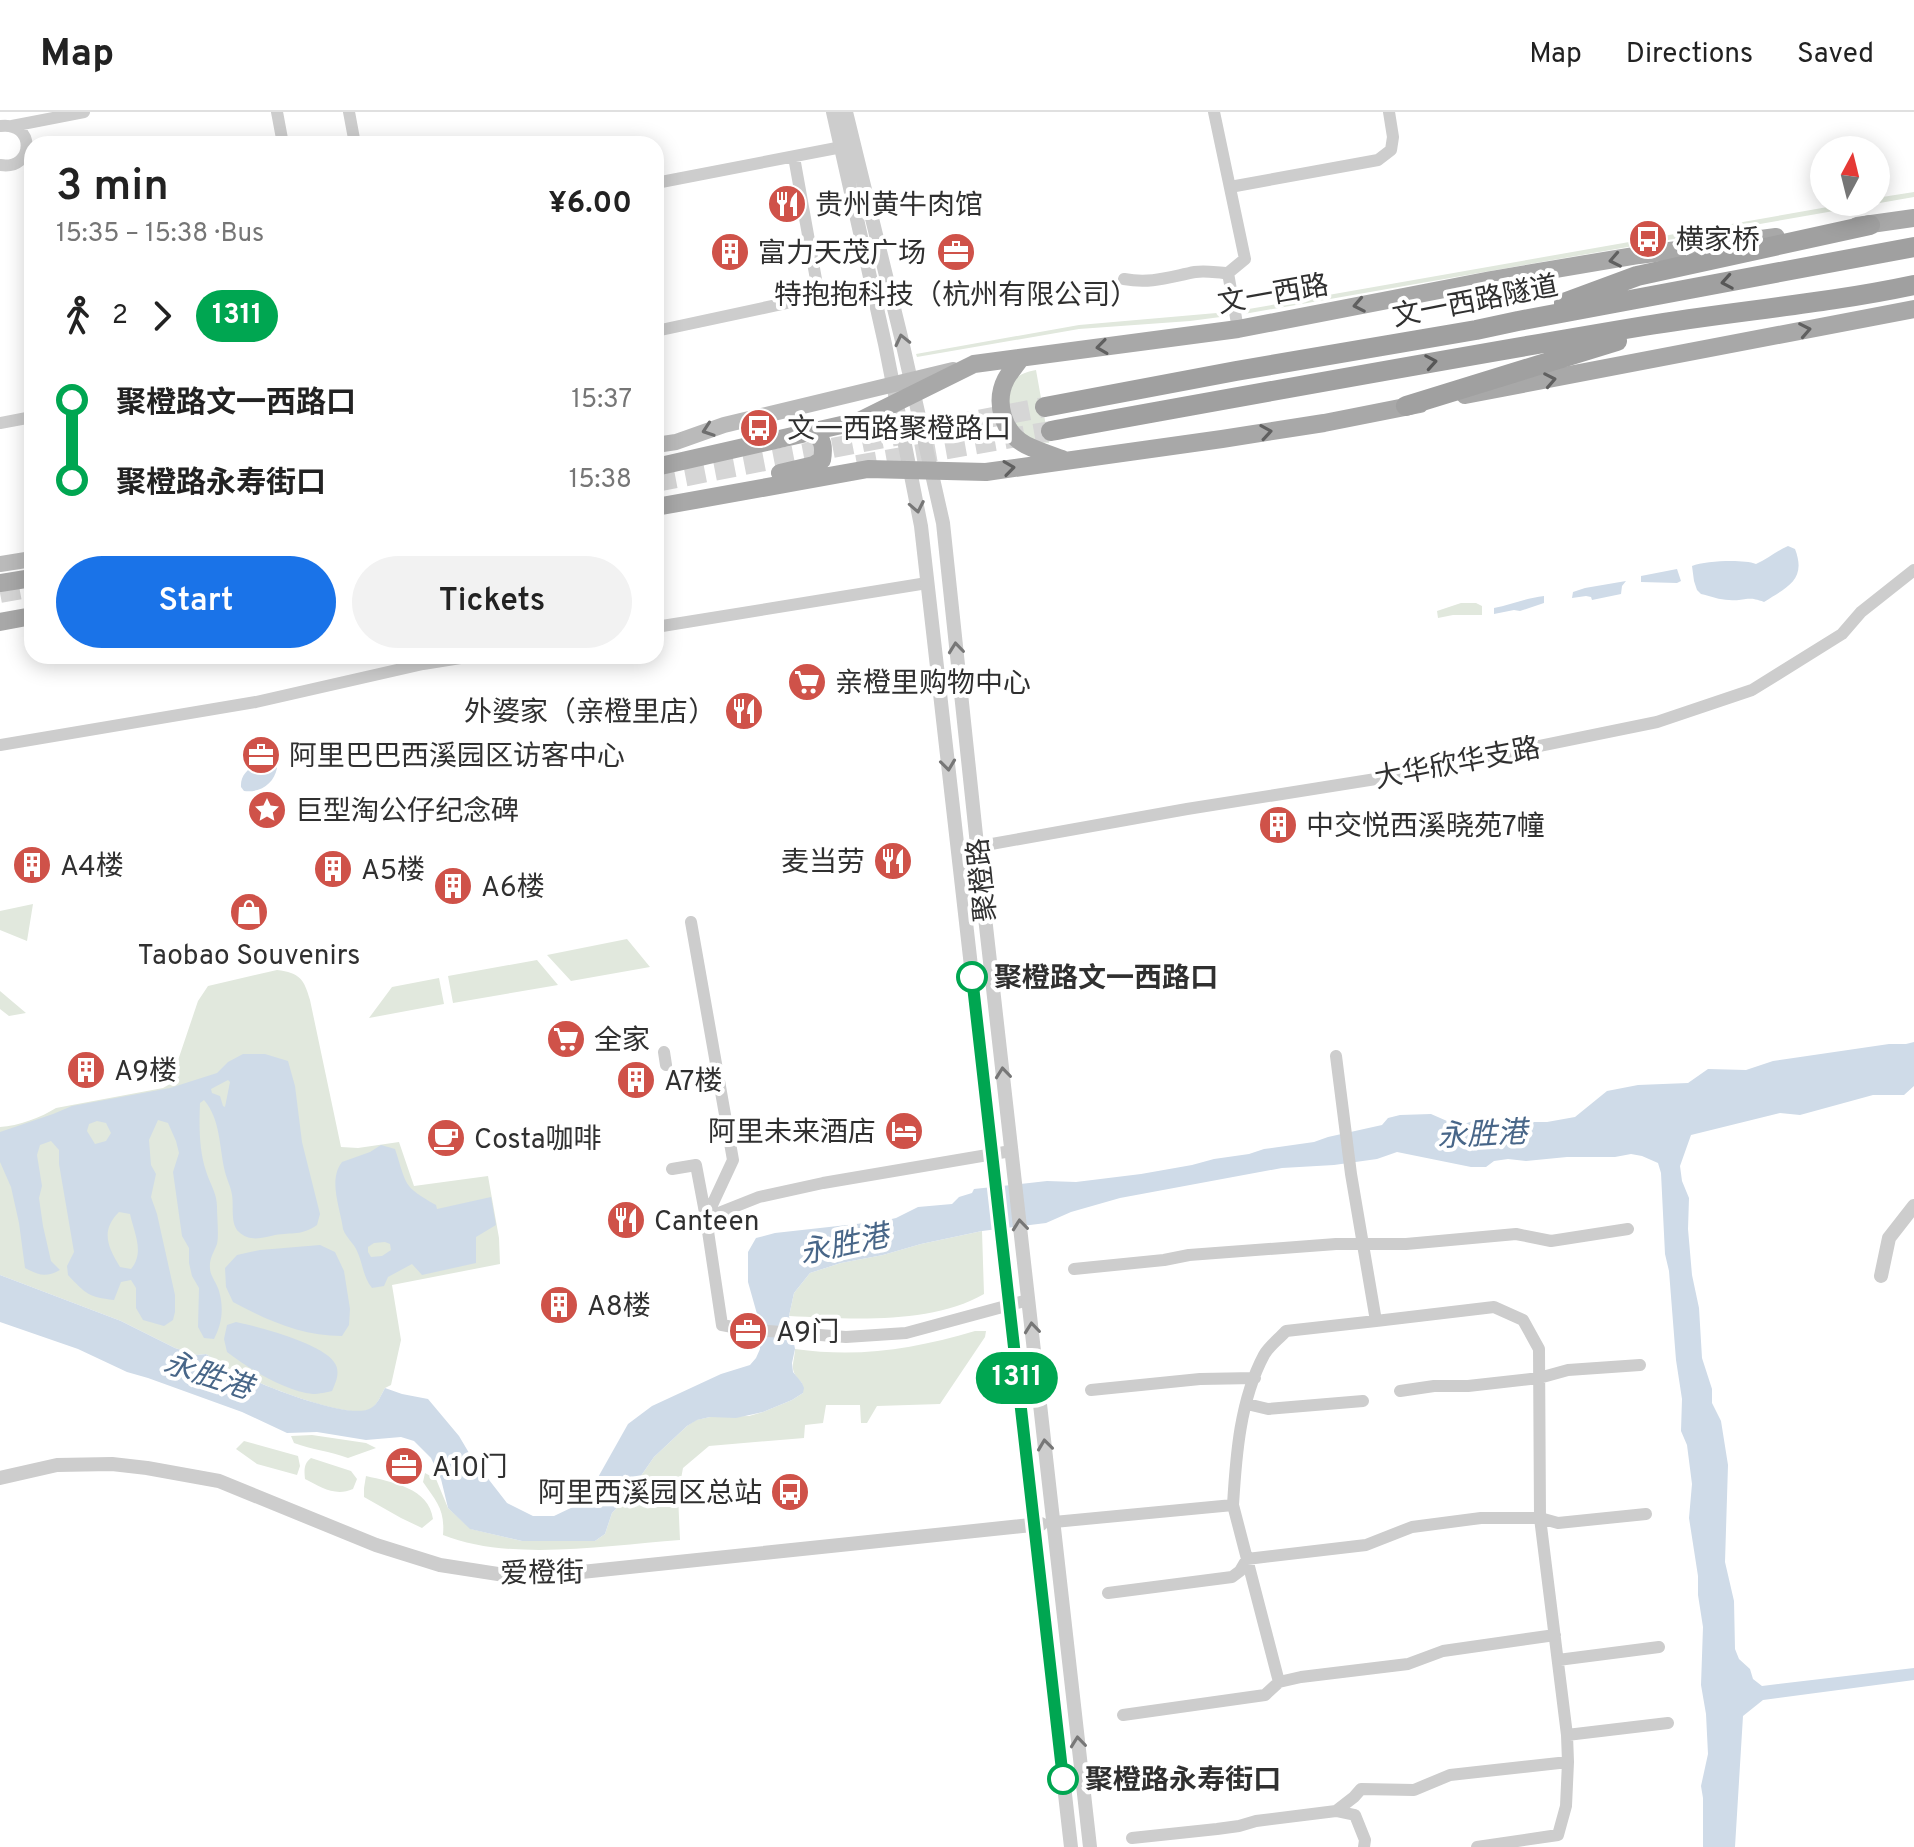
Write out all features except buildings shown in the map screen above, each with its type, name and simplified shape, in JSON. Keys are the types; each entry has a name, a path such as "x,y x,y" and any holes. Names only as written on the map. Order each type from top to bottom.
{"highway":[{"path":"1518,321 1637,276 1870,225"},
{"name":"文一西路隧道","path":"1045,407 1914,247"},
{"name":"文一西路隧道","path":"1051,431 1490,352 1688,319 1873,294 1914,285"},
{"path":"1406,406 1688,319"}],"main road":[{"name":"文一西路","path":"664,465 859,421 895,393 974,364 1238,329 1639,255 1914,218"},
{"path":"664,505 868,469 986,472 1324,423 1914,309"},
{"path":"1021,358 1006,379 1002,391 1000,404 1004,421 1017,439 1026,445 1065,461"},
{"path":"664,444 724,425 895,393"},
{"path":"682,502 732,482 814,465 822,460 822,440 814,434 803,433"},
{"path":"0,564 24,560"},
{"path":"0,583 24,579"},
{"path":"0,622 24,618"}],"street":[{"path":"6,126 84,112"},
{"path":"277,112 282,136"},
{"path":"349,112 354,136"},
{"name":"聚橙路","path":"833,112 848,146 912,387 943,523 1090,1847"},
{"name":"聚橙路","path":"846,112 848,146 921,526 1071,1847"},
{"path":"1124,279 1141,282 1199,271 1228,273 1245,259 1214,112"},
{"path":"1230,187 1378,160 1391,150 1393,137 1389,112"},
{"path":"6,126 19,129 24,136"},
{"path":"664,181 848,146"},
{"path":"0,165 16,164 24,156"},
{"path":"664,329 819,296 794,157"},
{"path":"1228,273 1238,329"},
{"path":"0,423 24,418"},
{"name":"大华·欣华支路","path":"958,850 1382,778 1657,722 1752,690 1842,634 1861,612 1914,570"},
{"path":"664,626 927,583"},
{"path":"0,745 256,702 423,664"},
{"path":"691,922 733,1160 706,1218"},
{"path":"1336,1056 1351,1174 1376,1321"},
{"path":"706,1218 759,1197 1011,1151"},
{"path":"672,1169 696,1165 722,1325 846,1337 906,1333 1028,1300"},
{"path":"1881,1276 1889,1238 1914,1206"},
{"path":"1074,1269 1189,1255 1336,1244 1406,1244 1516,1234 1551,1241 1628,1229"},
{"path":"1279,1682 1233,1505 1236,1458 1247,1404 1265,1353 1286,1331 1494,1307 1523,1320 1539,1349 1540,1518 1567,1735 1566,1806 1558,1841 1477,1847"},
{"path":"1400,1391 1539,1378 1568,1370 1640,1365"},
{"path":"1091,1390 1200,1379 1255,1378"},
{"path":"1247,1404 1268,1409 1363,1401"},
{"name":"爱橙街","path":"0,1478 57,1465 112,1464 219,1481 401,1553 440,1565 524,1578 1054,1522"},
{"path":"1054,1522 1233,1505"},
{"path":"1247,1559 1366,1545 1412,1527 1481,1518 1540,1518 1558,1523 1646,1514"},
{"path":"1108,1593 1232,1577 1247,1559"},
{"path":"1123,1715 1265,1695 1279,1682 1301,1677 1408,1664 1443,1651 1555,1635"},
{"path":"1558,1660 1659,1647"},
{"path":"1567,1735 1668,1723"},
{"path":"1336,1811 1361,1789 1414,1790 1450,1775 1568,1762"},
{"path":"1132,1838 1336,1811 1355,1815 1365,1840 1364,1847"}],"shaded area":[{"path":"1914,192 1914,197 1890,201 1890,196"},
{"path":"1810,210 1810,215 1244,314 1243,310"},
{"path":"1228,312 1228,316 1079,329 917,357 916,354 1079,325"},
{"path":"1036,370 1049,443 1034,442 1019,434 1005,399 1016,379"},
{"path":"1461,603 1482,606 1482,615 1438,618 1437,611"},
{"path":"33,904 27,941 0,930 0,911"},
{"path":"627,939 650,967 571,981 547,955"},
{"path":"537,960 558,985 453,1003 448,976"},
{"path":"277,970 296,975 308,993 341,1147 358,1148 399,1142 414,1186 488,1176 499,1238 500,1264 392,1285 401,1340 391,1385 385,1388 371,1409 342,1410 277,1390 227,1368 206,1354 197,1355 175,1348 121,1321 0,1275 0,1127 30,1120 56,1108 163,1088 170,1084 198,1001 208,986"},
{"path":"439,978 444,1004 369,1018 392,987"},
{"path":"0,991 26,1013 9,1016 0,1009"},
{"path":"982,1231 984,1294 963,1304 939,1311 889,1318 789,1316 794,1293 810,1273"},
{"path":"986,1331 985,1337 940,1404 877,1406 867,1423 861,1423 860,1405 826,1405 823,1423 805,1425 804,1438 709,1446 683,1468 678,1495 680,1540 560,1550 498,1548 470,1543 443,1535 441,1513 423,1482 425,1473 436,1479 448,1508 471,1529 522,1541 595,1541 605,1534 612,1513 654,1457 687,1426 710,1417 749,1416 803,1393 802,1383 793,1371 795,1349 842,1353 886,1350"},
{"path":"312,1435 366,1443 376,1448 348,1458 294,1443 291,1436"},
{"path":"244,1441 298,1456 300,1466 297,1475 257,1464 236,1449"},
{"path":"311,1458 351,1471 357,1479 353,1489 334,1491 305,1479 305,1467"},
{"path":"366,1476 398,1484 417,1493 430,1508 433,1519 422,1528 364,1497"}],"water":[{"path":"1788,546 1795,549 1797,575 1787,587 1764,602 1722,599 1701,594 1697,590 1692,566 1724,561 1756,564"},
{"path":"1677,569 1681,581 1677,583 1641,582 1641,576"},
{"path":"1626,581 1621,594 1592,600 1586,596 1572,598 1573,592 1585,588"},
{"path":"1544,596 1544,603 1520,611 1494,614 1494,608"},
{"path":"266,762 273,763 277,768 273,779 261,789 244,791 241,782 245,773"},
{"name":"永胜港","path":"1914,1042 1914,1086 1904,1095 1873,1095 1800,1115 1780,1113 1691,1135 1680,1166 1689,1198 1688,1229 1699,1308 1702,1358 1712,1389 1712,1403 1721,1421 1728,1465 1725,1562 1734,1601 1735,1649 1739,1659 1762,1686 1914,1668 1914,1680 1763,1700 1743,1716 1735,1847 1703,1847 1701,1786 1708,1754 1701,1685 1703,1627 1689,1518 1692,1484 1687,1445 1681,1431 1682,1399 1665,1254 1661,1173 1658,1163 1642,1156 1631,1154 1526,1161 1508,1159 1494,1161 1486,1167 1471,1167 1397,1152 1377,1159 1334,1165 1282,1168 1120,1198 1071,1212 1046,1223 982,1231 810,1273 794,1293 789,1316 795,1349 793,1372 802,1383 803,1393 763,1412 736,1418 710,1417 687,1426 654,1457 612,1513 605,1534 595,1541 522,1541 470,1529 448,1508 441,1479 431,1458 414,1441 401,1437 366,1440 317,1432 287,1433 242,1412 127,1372 78,1349 0,1322 0,1275 121,1321 175,1348 197,1355 206,1354 256,1381 322,1405 359,1411 371,1408 385,1388 428,1399 507,1503 533,1516 554,1516 575,1506 592,1488 628,1424 652,1406 721,1374 750,1365 756,1358 760,1349 757,1314 748,1282 748,1252 756,1238 775,1233 883,1221 918,1207 952,1204 974,1189 1141,1174 1314,1142 1382,1125 1388,1118 1400,1115 1431,1114 1447,1121 1464,1124 1473,1121 1489,1129 1509,1129 1532,1122 1575,1117 1607,1091 1638,1085 1688,1083 1708,1069 1746,1070 1773,1061"},
{"path":"243,1054 265,1054 288,1061 295,1086 302,1142 320,1214 317,1225 301,1232 256,1238 239,1232 233,1220 231,1192 217,1125 204,1100 200,1103 202,1155 217,1207 218,1240 210,1268 221,1297 222,1310 214,1339 204,1338 198,1327 199,1288 192,1276 189,1248 182,1236 173,1172 179,1153 168,1123 158,1120 149,1140 151,1165 156,1174 151,1197 175,1295 173,1320 164,1326 143,1320 136,1308 136,1288 131,1280 121,1282 114,1300 88,1294 68,1275 67,1266 74,1252 59,1150 51,1141 40,1145 37,1155 42,1186 39,1198 51,1261 60,1270 42,1275 25,1268 11,1187 0,1162 0,1132 72,1106 170,1088 217,1073","holes":["228,1080 230,1082 225,1107 220,1096 212,1093 211,1089","97,1121 106,1123 111,1133 106,1141 95,1144 87,1131 89,1124","119,1212 130,1214 138,1249 131,1269 120,1267 109,1246 108,1232"]},
{"path":"381,1145 395,1149 407,1183 437,1209 491,1197 496,1225 476,1237 476,1263 422,1275 412,1264 388,1277 384,1286 372,1288 356,1248 343,1229 335,1185 342,1162","holes":["374,1243 390,1244 391,1250 382,1256 371,1257 368,1252 368,1247"]},
{"path":"320,1245 335,1252 344,1271 350,1309 349,1325 342,1336 286,1326 233,1302 226,1287 225,1268 237,1255"},
{"path":"236,1322 289,1337 327,1355 337,1369 332,1391 313,1394 291,1389 236,1359 227,1352 224,1339 227,1325"}],"tunnel":[{"path":"664,480 1045,407"},
{"path":"857,465 1051,431"},
{"path":"0,593 24,588"}],"bus line":[{"name":"1311","path":"972,977 1063,1779"}],"place":[{"name":"贵州黄牛肉馆","path":"787,204"},
{"name":"横家桥","path":"1648,239"},
{"name":"富力天茂广场","path":"730,252"},
{"name":"特抱抱科技（杭州有限公司）","path":"956,252"},
{"name":"文一西路聚橙路口","path":"759,428"},
{"name":"亲橙里购物中心","path":"807,682"},
{"name":"外婆家（亲橙里店）","path":"744,711"},
{"name":"阿里巴巴西溪园区访客中心","path":"261,755"},
{"name":"巨型淘公仔纪念碑","path":"267,810"},
{"name":"中交悦西溪晓苑7幢","path":"1278,825"},
{"name":"麦当劳","path":"893,861"},
{"name":"A4楼","path":"32,865"},
{"name":"A5楼","path":"333,869"},
{"name":"A6楼","path":"453,886"},
{"name":"Taobao Souvenirs","path":"249,912"},
{"name":"聚橙路文一西路口","path":"972,977"},
{"name":"全家","path":"566,1039"},
{"name":"A9楼","path":"86,1070"},
{"name":"A7楼","path":"636,1080"},
{"name":"阿里未来酒店","path":"904,1131"},
{"name":"Costa咖啡","path":"446,1138"},
{"name":"Canteen","path":"626,1220"},
{"name":"A8楼","path":"559,1305"},
{"name":"A9门","path":"748,1331"},
{"name":"A10门","path":"404,1466"},
{"name":"阿里西溪园区总站","path":"790,1492"},
{"name":"聚橙路永寿街口","path":"1063,1779"}]}
